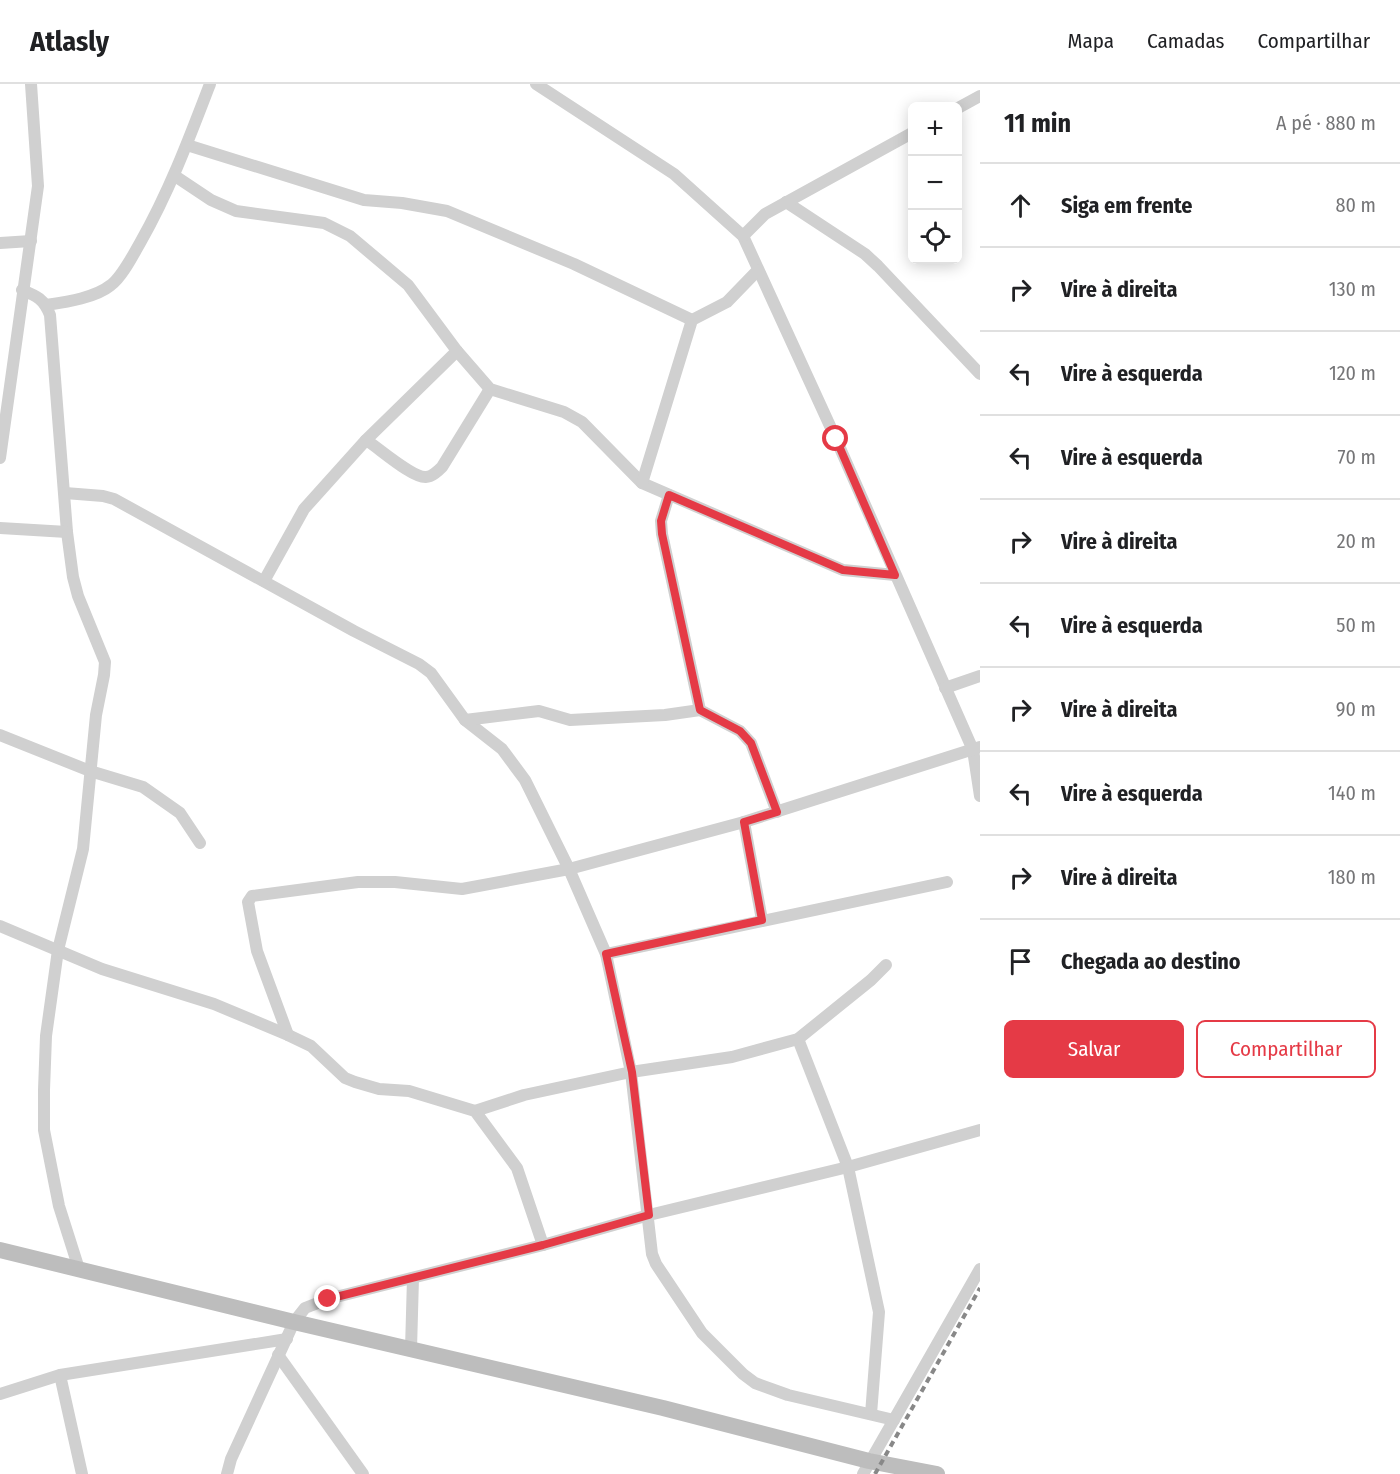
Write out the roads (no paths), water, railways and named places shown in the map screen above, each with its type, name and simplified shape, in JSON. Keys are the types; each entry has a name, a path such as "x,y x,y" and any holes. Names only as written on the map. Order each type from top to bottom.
{"street":[{"path":"0,458 38,186 31,84"},
{"path":"46,305 80,299 112,285 131,259 158,211 175,176 210,84"},
{"path":"536,84 674,174 743,236 836,439 945,688 976,748 980,796"},
{"path":"962,105 980,96"},
{"path":"743,236 765,214 908,135"},
{"path":"187,145 364,200 402,203 447,211 574,264 692,320"},
{"path":"175,176 211,200 236,211 324,223 350,236 408,285 457,351 490,389 564,412 582,422 642,483 843,570 895,575"},
{"path":"786,202 866,254 980,374"},
{"path":"0,243 31,241"},
{"path":"642,483 692,320 727,302 758,270"},
{"path":"22,290 39,296 50,315 67,532 76,587 105,662 96,716 83,849 58,950 46,1036 45,1130 59,1206 79,1269"},
{"path":"264,581 304,509 366,440 457,351"},
{"path":"366,440 414,474 426,477 434,474 442,467 490,389"},
{"path":"65,493 114,499 354,631 419,664 431,673 465,720 502,748 525,780 569,869 606,954 632,1072 652,1254 656,1264 702,1333 755,1383 788,1395 894,1420"},
{"path":"669,495 661,521 662,534 700,710"},
{"path":"0,528 67,532"},
{"path":"945,688 980,676"},
{"path":"465,720 540,711 570,720 666,715 700,710 740,731 751,743 777,812"},
{"path":"0,735 90,771 143,787 180,813 200,843"},
{"path":"288,1035 257,951 248,902 252,896 358,882 395,882 462,889 569,869 744,822 976,748"},
{"path":"744,822 762,920"},
{"path":"606,954 947,882"},
{"path":"0,926 102,969 214,1004 288,1035 311,1046 345,1078 355,1082 379,1089 409,1091 475,1111 524,1095 632,1072 732,1058 798,1039 871,980 886,965"},
{"path":"798,1039 848,1167 879,1312 871,1414"},
{"path":"475,1111 517,1168 543,1245"},
{"path":"227,1474 231,1459 278,1355 294,1322 305,1308 649,1215 848,1167 980,1130"},
{"path":"0,1250 294,1322 663,1408 866,1467 937,1474"},
{"path":"866,1467 980,1269"},
{"path":"411,1349 413,1278"},
{"path":"0,1394 60,1375 286,1339"},
{"path":"278,1355 363,1474"},
{"path":"60,1375 81,1474"}],"railway":[{"path":"875,1474 980,1288"}]}
